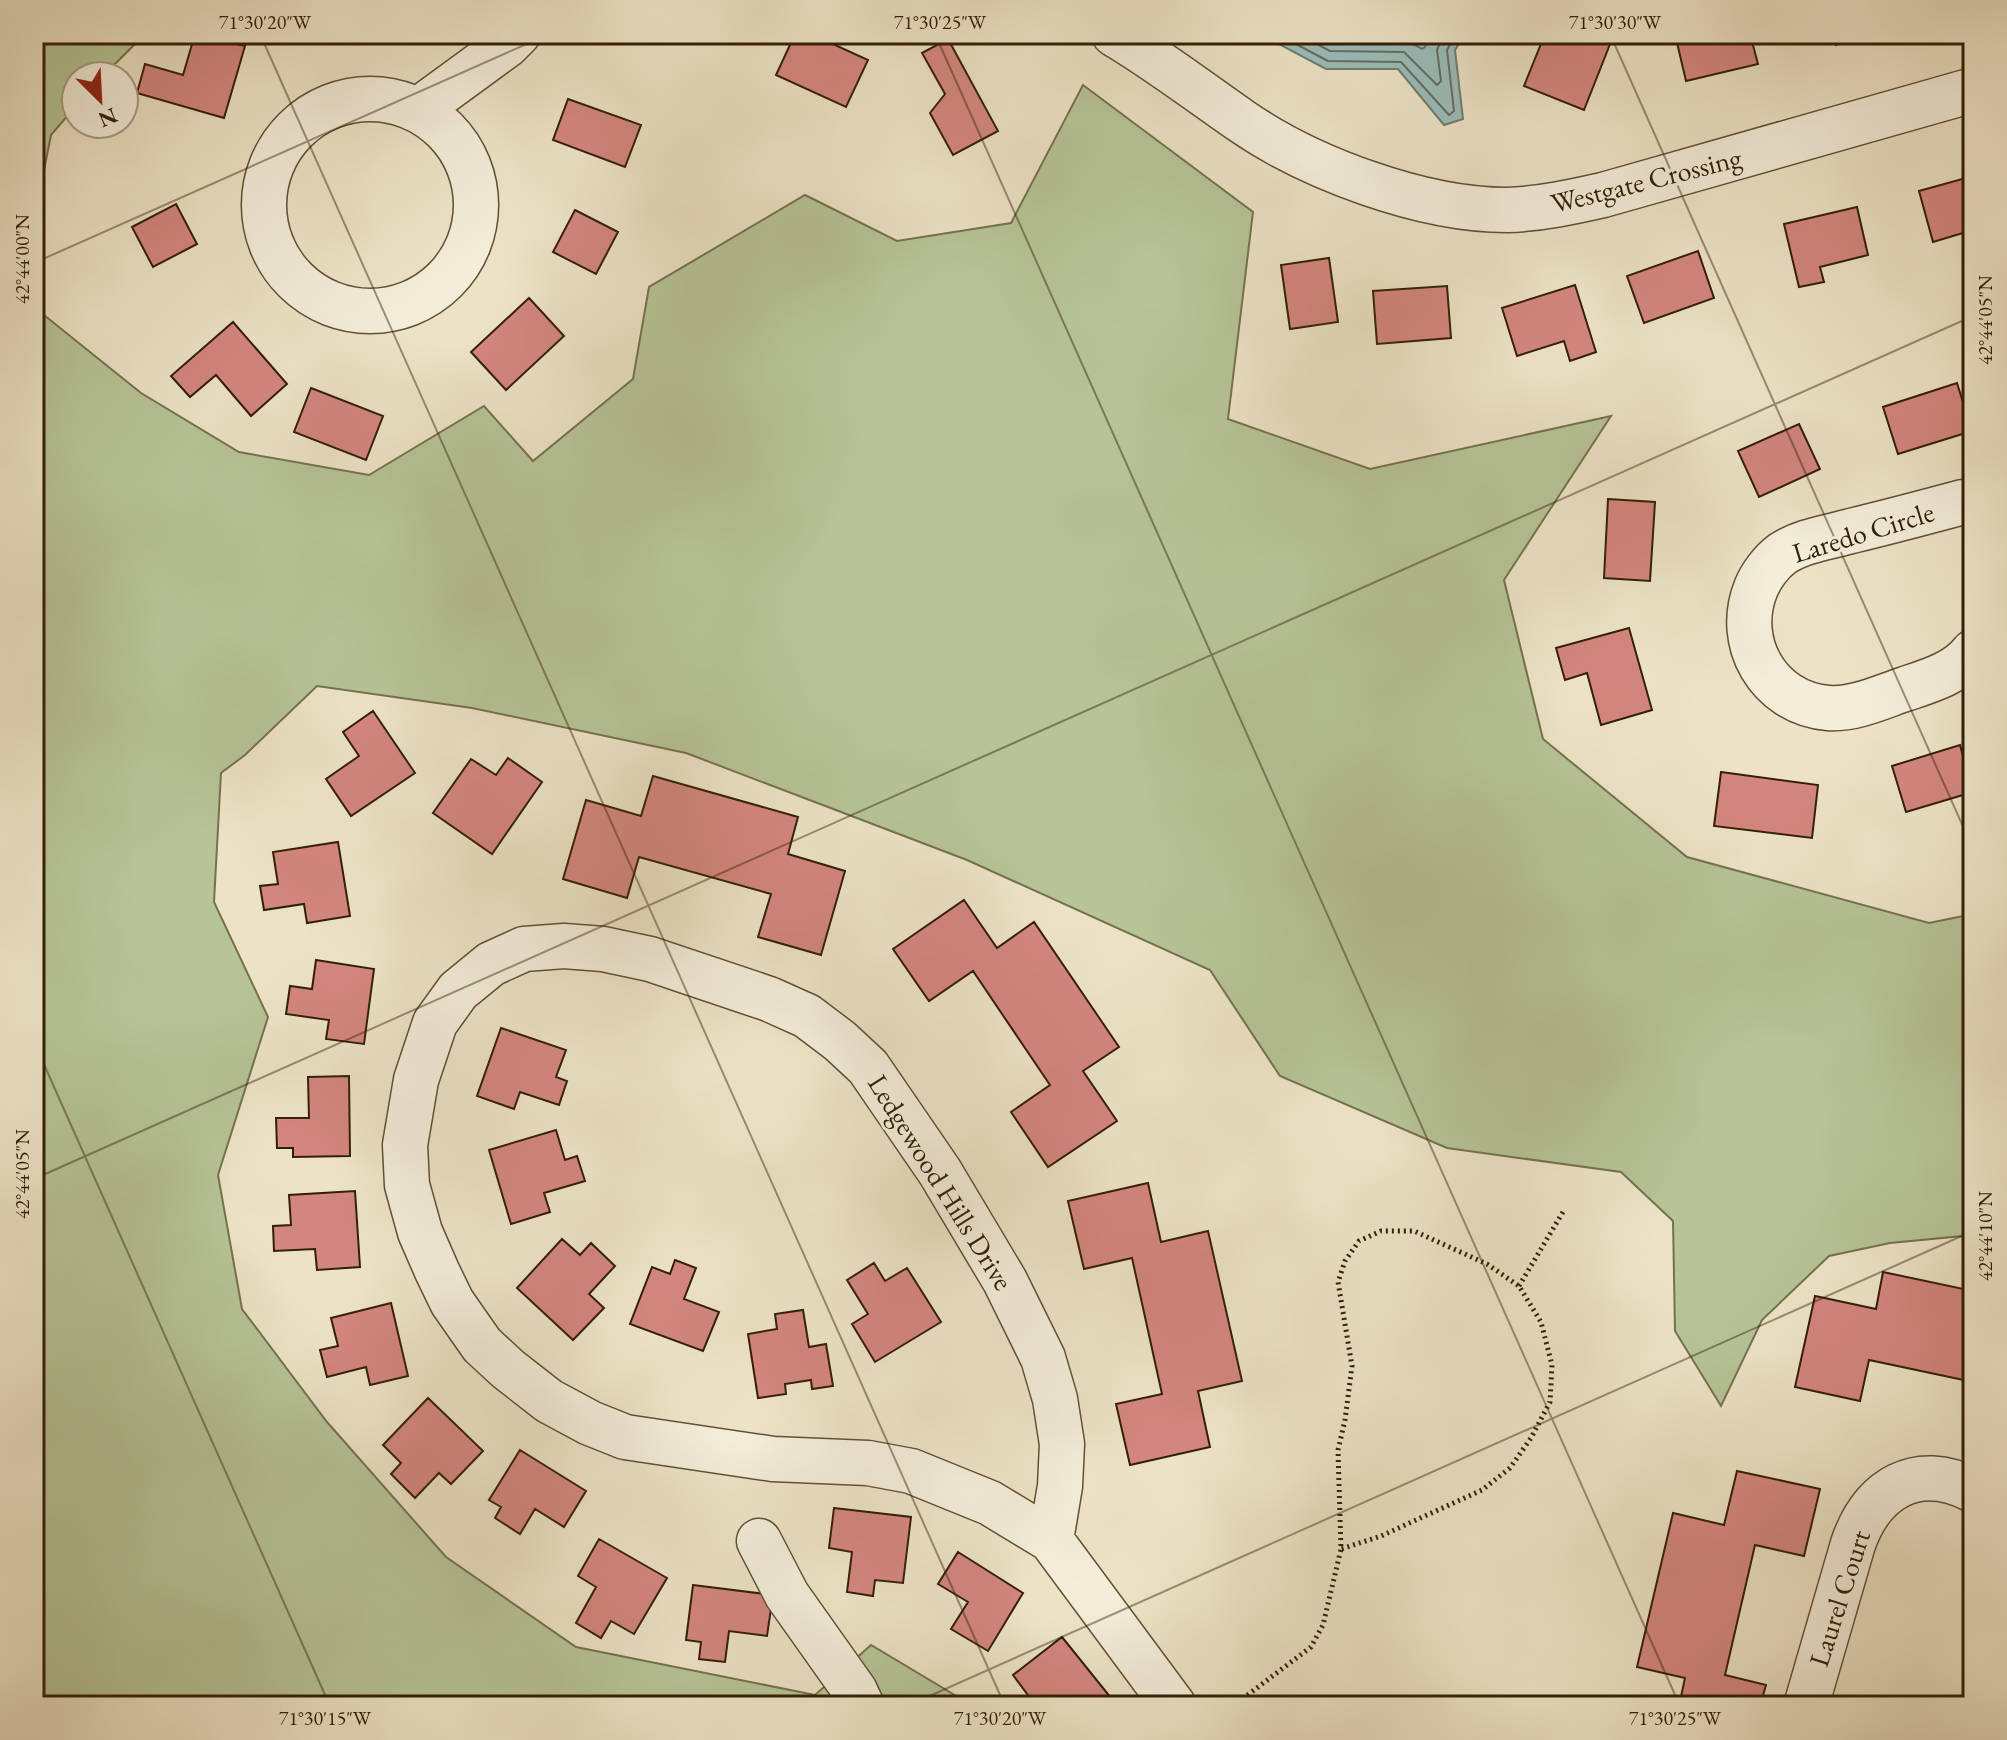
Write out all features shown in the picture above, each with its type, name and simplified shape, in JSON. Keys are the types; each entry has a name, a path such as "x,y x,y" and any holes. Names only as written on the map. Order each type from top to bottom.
{"street":[{"path":"418,110 518,34"},
{"name":"Westgate Crossing","path":"1114,34 1181,76 1241,121 1285,147 1340,173 1397,192 1506,210 1548,207 1603,195 1973,90"},
{"path":"377,99 418,110 443,127 455,140 472,172 477,205 468,247 456,269 444,282 416,301 400,307 366,312 333,305 310,293 291,276 272,247 264,212 268,176 274,160 283,144 309,118 341,103 377,99"},
{"name":"Laredo Circle","path":"1973,502 1811,542 1781,555 1761,577 1750,604 1748,634 1757,662 1775,686 1800,702 1829,708 1859,704 1945,675 1973,652"},
{"name":"Ledgewood Hills Drive","path":"1051,1540 1060,1486 1062,1444 1055,1399 1043,1358 1005,1281 940,1172 868,1067 840,1041 807,1016 769,999 650,959 603,949 564,946 524,949 491,964 458,991 435,1023 416,1080 405,1145 407,1185 420,1232 452,1302 482,1345 549,1401 625,1437 773,1459 868,1463 911,1471 990,1503 1051,1540 1174,1706"},
{"name":"Laurel Court","path":"1806,1706 1853,1544 1859,1526 1872,1505 1886,1491 1908,1481 1929,1479 1973,1490"},
{"path":"759,1541 787,1595 855,1691 862,1706"}],"path":[{"path":"1519,1286 1563,1212"},
{"path":"1233,1706 1311,1647 1323,1625 1341,1549 1338,1450 1352,1366 1338,1282 1345,1261 1359,1241 1381,1231 1414,1231 1487,1264 1519,1286 1541,1322 1552,1365 1550,1402 1531,1438 1510,1468 1482,1490 1381,1536 1341,1549"}],"green space":[{"path":"34,34 145,34 119,60 60,60 60,125 51,135 34,221"},
{"path":"1083,85 1253,212 1228,419 1370,469 1611,416 1504,580 1543,739 1687,857 1929,923 1973,914 1973,1235 1890,1243 1829,1256 1762,1320 1721,1406 1675,1331 1673,1221 1621,1172 1447,1148 1280,1076 1210,970 967,860 686,753 472,708 317,686 245,755 221,773 214,902 268,1017 218,1175 242,1309 327,1422 446,1557 576,1647 815,1695 871,1645 973,1706 34,1706 34,307 141,393 239,452 369,475 484,406 533,461 633,379 649,287 805,195 897,241 1011,223"}],"water":[{"path":"1260,34 1465,34 1455,50 1463,119 1444,125 1398,69 1326,69"}],"building":[{"path":"195,34 245,46 224,118 140,94 145,64 183,75"},
{"path":"795,34 811,34 868,60 846,107 776,75"},
{"path":"1545,34 1614,34 1584,110 1524,86"},
{"path":"1675,34 1750,34 1758,64 1686,81"},
{"path":"1833,34 1868,34 1836,45"},
{"path":"948,39 998,131 953,155 930,113 945,94 922,53"},
{"path":"568,99 641,125 625,167 553,140"},
{"path":"1973,176 1973,230 1933,242 1919,191"},
{"path":"176,204 197,244 153,267 132,227"},
{"path":"1857,207 1868,255 1820,267 1824,282 1799,287 1784,224"},
{"path":"575,210 618,232 596,274 553,252"},
{"path":"1698,251 1714,298 1644,323 1627,276"},
{"path":"1329,258 1338,322 1290,329 1281,265"},
{"path":"1575,285 1596,352 1570,361 1564,341 1517,356 1502,308"},
{"path":"1447,286 1451,338 1377,344 1373,291"},
{"path":"529,298 564,336 506,390 471,352"},
{"path":"233,322 287,384 251,416 216,375 190,397 171,376"},
{"path":"1957,383 1972,431 1898,454 1883,407"},
{"path":"311,388 383,416 366,460 294,432"},
{"path":"1799,424 1820,469 1759,497 1738,451"},
{"path":"1608,499 1655,502 1650,581 1604,578"},
{"path":"1629,628 1652,710 1601,725 1587,673 1565,680 1556,648"},
{"path":"373,711 415,773 351,816 326,779 359,756 343,732"},
{"path":"1960,745 1973,792 1906,812 1892,766"},
{"path":"508,758 542,782 492,854 433,813 471,759 496,775"},
{"path":"1721,772 1818,785 1812,838 1714,826"},
{"path":"653,776 798,817 788,854 845,871 821,955 758,937 771,894 639,857 627,898 563,879 586,800 641,816"},
{"path":"338,842 350,916 307,923 304,904 264,910 260,886 278,884 273,852"},
{"path":"964,900 997,948 1034,922 1119,1047 1083,1071 1117,1121 1048,1167 1011,1112 1050,1085 973,971 929,1001 893,949"},
{"path":"316,960 374,969 364,1044 326,1039 329,1020 286,1014 290,986 312,989"},
{"path":"501,1028 566,1050 556,1077 567,1081 559,1105 520,1092 514,1109 477,1096"},
{"path":"349,1076 350,1156 293,1157 293,1148 277,1148 276,1118 309,1118 308,1077"},
{"path":"556,1130 565,1160 577,1156 585,1181 544,1193 550,1212 511,1224 489,1150"},
{"path":"1148,1183 1161,1242 1208,1231 1242,1381 1198,1391 1210,1447 1130,1465 1116,1404 1162,1394 1132,1258 1084,1269 1068,1201"},
{"path":"355,1191 360,1267 317,1270 315,1249 274,1251 273,1226 291,1225 289,1195"},
{"path":"562,1239 580,1255 591,1243 615,1266 589,1294 604,1308 573,1340 517,1288"},
{"path":"675,1260 696,1268 684,1299 719,1312 703,1351 630,1324 652,1267 670,1274"},
{"path":"874,1263 885,1281 907,1268 941,1322 875,1362 852,1324 868,1314 847,1280"},
{"path":"1883,1272 1973,1291 1973,1382 1869,1360 1860,1401 1795,1387 1815,1296 1876,1309"},
{"path":"391,1303 408,1376 370,1385 366,1367 327,1377 320,1350 338,1346 331,1318"},
{"path":"803,1310 809,1347 826,1344 833,1386 812,1389 811,1380 785,1384 786,1394 758,1398 748,1334 777,1329 775,1314"},
{"path":"428,1398 483,1451 451,1484 439,1473 415,1498 391,1474 401,1463 383,1445"},
{"path":"520,1450 586,1491 564,1527 535,1509 520,1534 495,1518 501,1507 489,1500"},
{"path":"1737,1471 1820,1489 1804,1556 1755,1545 1725,1675 1766,1685 1760,1706 1679,1706 1685,1678 1637,1667 1673,1513 1724,1525"},
{"path":"834,1508 911,1517 903,1583 875,1580 873,1596 847,1592 852,1552 829,1548"},
{"path":"599,1539 667,1578 634,1634 611,1621 601,1638 576,1623 596,1587 578,1576"},
{"path":"958,1552 1023,1593 988,1651 951,1629 968,1602 938,1584"},
{"path":"693,1585 773,1595 767,1636 729,1631 725,1662 699,1659 701,1642 686,1640"},
{"path":"1062,1637 1111,1698 1102,1706 1029,1706 1033,1702 1013,1675"}]}
